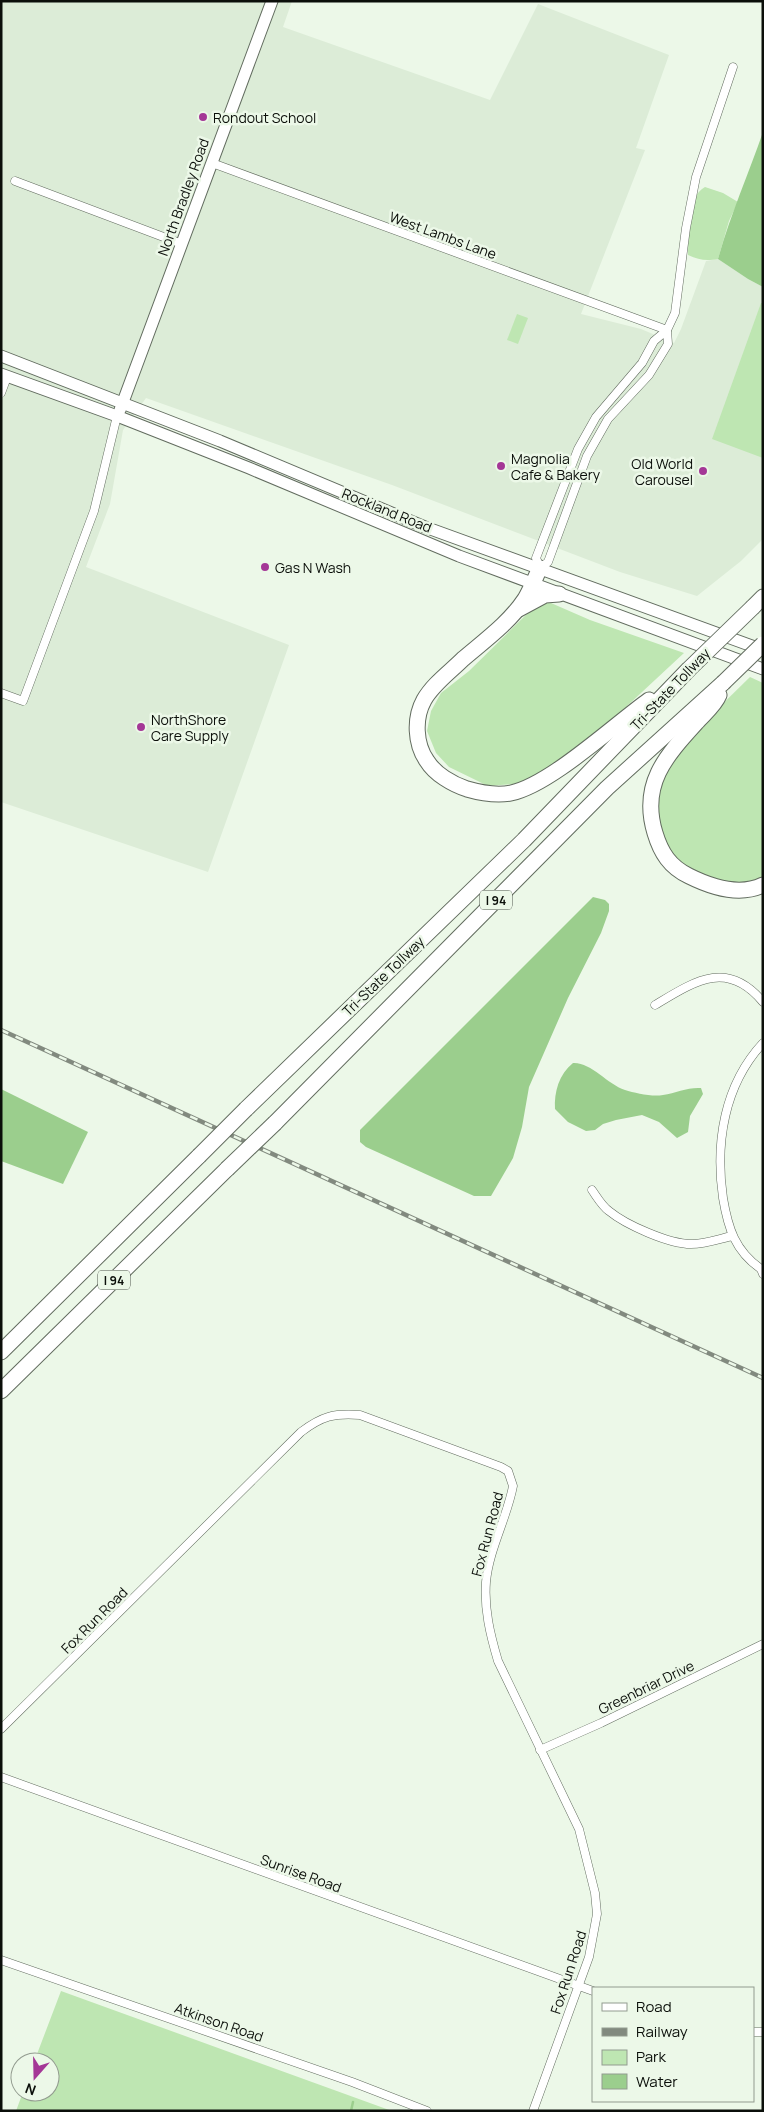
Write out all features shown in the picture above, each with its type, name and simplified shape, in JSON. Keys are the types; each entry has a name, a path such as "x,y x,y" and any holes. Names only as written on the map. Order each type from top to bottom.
{"highway":[{"path":"540,568 524,600 515,611 436,684 424,699 420,710 417,735 420,749 427,763 437,772 460,787 484,794 511,793 533,785 565,764 682,675"},
{"path":"515,611 545,595 559,594"},
{"name":"Tri-State Tollway","path":"1,1352 199,1156 524,840 682,675 758,602"},
{"name":"Tri-State Tollway","path":"1,1392 275,1123 577,817 763,644"},
{"path":"723,683 717,699 675,746 658,772 650,795 651,819 667,860 679,871 704,884 728,889 753,890 763,885"}],"main road":[{"name":"North Bradley Road","path":"118,416 272,1"},
{"name":"Rockland Road","path":"1,356 228,444 426,527 763,650"},
{"name":"Rockland Road","path":"4,376 118,416 249,468 443,550 763,669"}],"street":[{"path":"667,330 668,344 649,376 608,420 590,450 548,562 540,568 536,558 580,445 596,417 642,363 654,341 667,330 675,313 686,228 696,177 733,67"},
{"name":"West Lambs Lane","path":"212,164 667,330"},
{"path":"15,181 182,244"},
{"path":"1,393 4,376"},
{"path":"608,404 616,411"},
{"path":"1,693 23,701 94,511 118,416"},
{"path":"580,445 590,450"},
{"path":"560,496 571,501"},
{"path":"655,1005 688,985 711,978 728,977 742,982 763,1002"},
{"path":"762,1271 747,1260 732,1236 725,1210 719,1171 721,1133 732,1092 743,1071 763,1043"},
{"path":"592,1190 603,1207 609,1212 658,1237 690,1244 732,1236"},
{"name":"Fox Run Road","path":"1,1730 301,1432 322,1418 346,1414 360,1415 508,1471 513,1486 486,1580 485,1607 490,1633 498,1661 578,1829 595,1893 597,1914 596,1928 589,1957 533,2111"},
{"name":"Greenbriar Drive","path":"540,1750 601,1723 763,1644"},
{"name":"Sunrise Road","path":"1,1777 592,1991"},
{"name":"Atkinson Road","path":"1,1960 352,2082 427,2111"}],"shaded area":[{"path":"1,1 292,1 283,27 490,100 538,4 669,55 636,148 645,150 581,314 641,329 674,343 706,261 718,259 763,287 763,539 741,561 697,596 620,572 392,485 146,398 123,430 110,504 86,567 289,645 208,872 1,802"}],"green space":[{"path":"705,187 723,193 738,202 729,221 718,259 710,260 703,260 688,255 690,218 694,199"},
{"path":"761,303 763,303 763,458 712,439"},
{"path":"517,314 528,318 518,344 507,340"},
{"path":"543,602 551,603 590,620 684,653 613,719 558,763 525,783 488,786 449,767 436,753 427,731 431,711 441,693 469,671 534,607"},
{"path":"750,677 763,683 763,883 720,886 666,858 654,819 660,778 697,729"},
{"path":"61,1991 392,2111 16,2111 19,2102 60,2102 60,2052 38,2052"}],"water":[{"path":"763,132 763,287 718,259"},
{"path":"593,897 605,900 609,904 609,911 601,933 568,998 529,1087 522,1127 513,1158 491,1196 474,1196 366,1147 360,1142 360,1130"},
{"path":"573,1063 586,1066 625,1090 649,1095 668,1094 691,1088 701,1088 703,1094 690,1116 688,1132 677,1138 659,1122 642,1115 616,1120 603,1124 595,1130 586,1131 568,1122 555,1109 555,1096 564,1072"},
{"path":"1,1089 88,1132 63,1184 1,1161"}],"waterway":[{"path":"351,2111 353,2102"}],"railway":[{"path":"1,1030 763,1378"}],"place":[{"name":"Rondout School","path":"203,117"},
{"name":"Magnolia Cafe & Bakery","path":"501,466"},
{"name":"Old World Carousel","path":"703,471"},
{"name":"Gas N Wash","path":"265,567"},
{"name":"NorthShore Care Supply","path":"141,727"}]}
